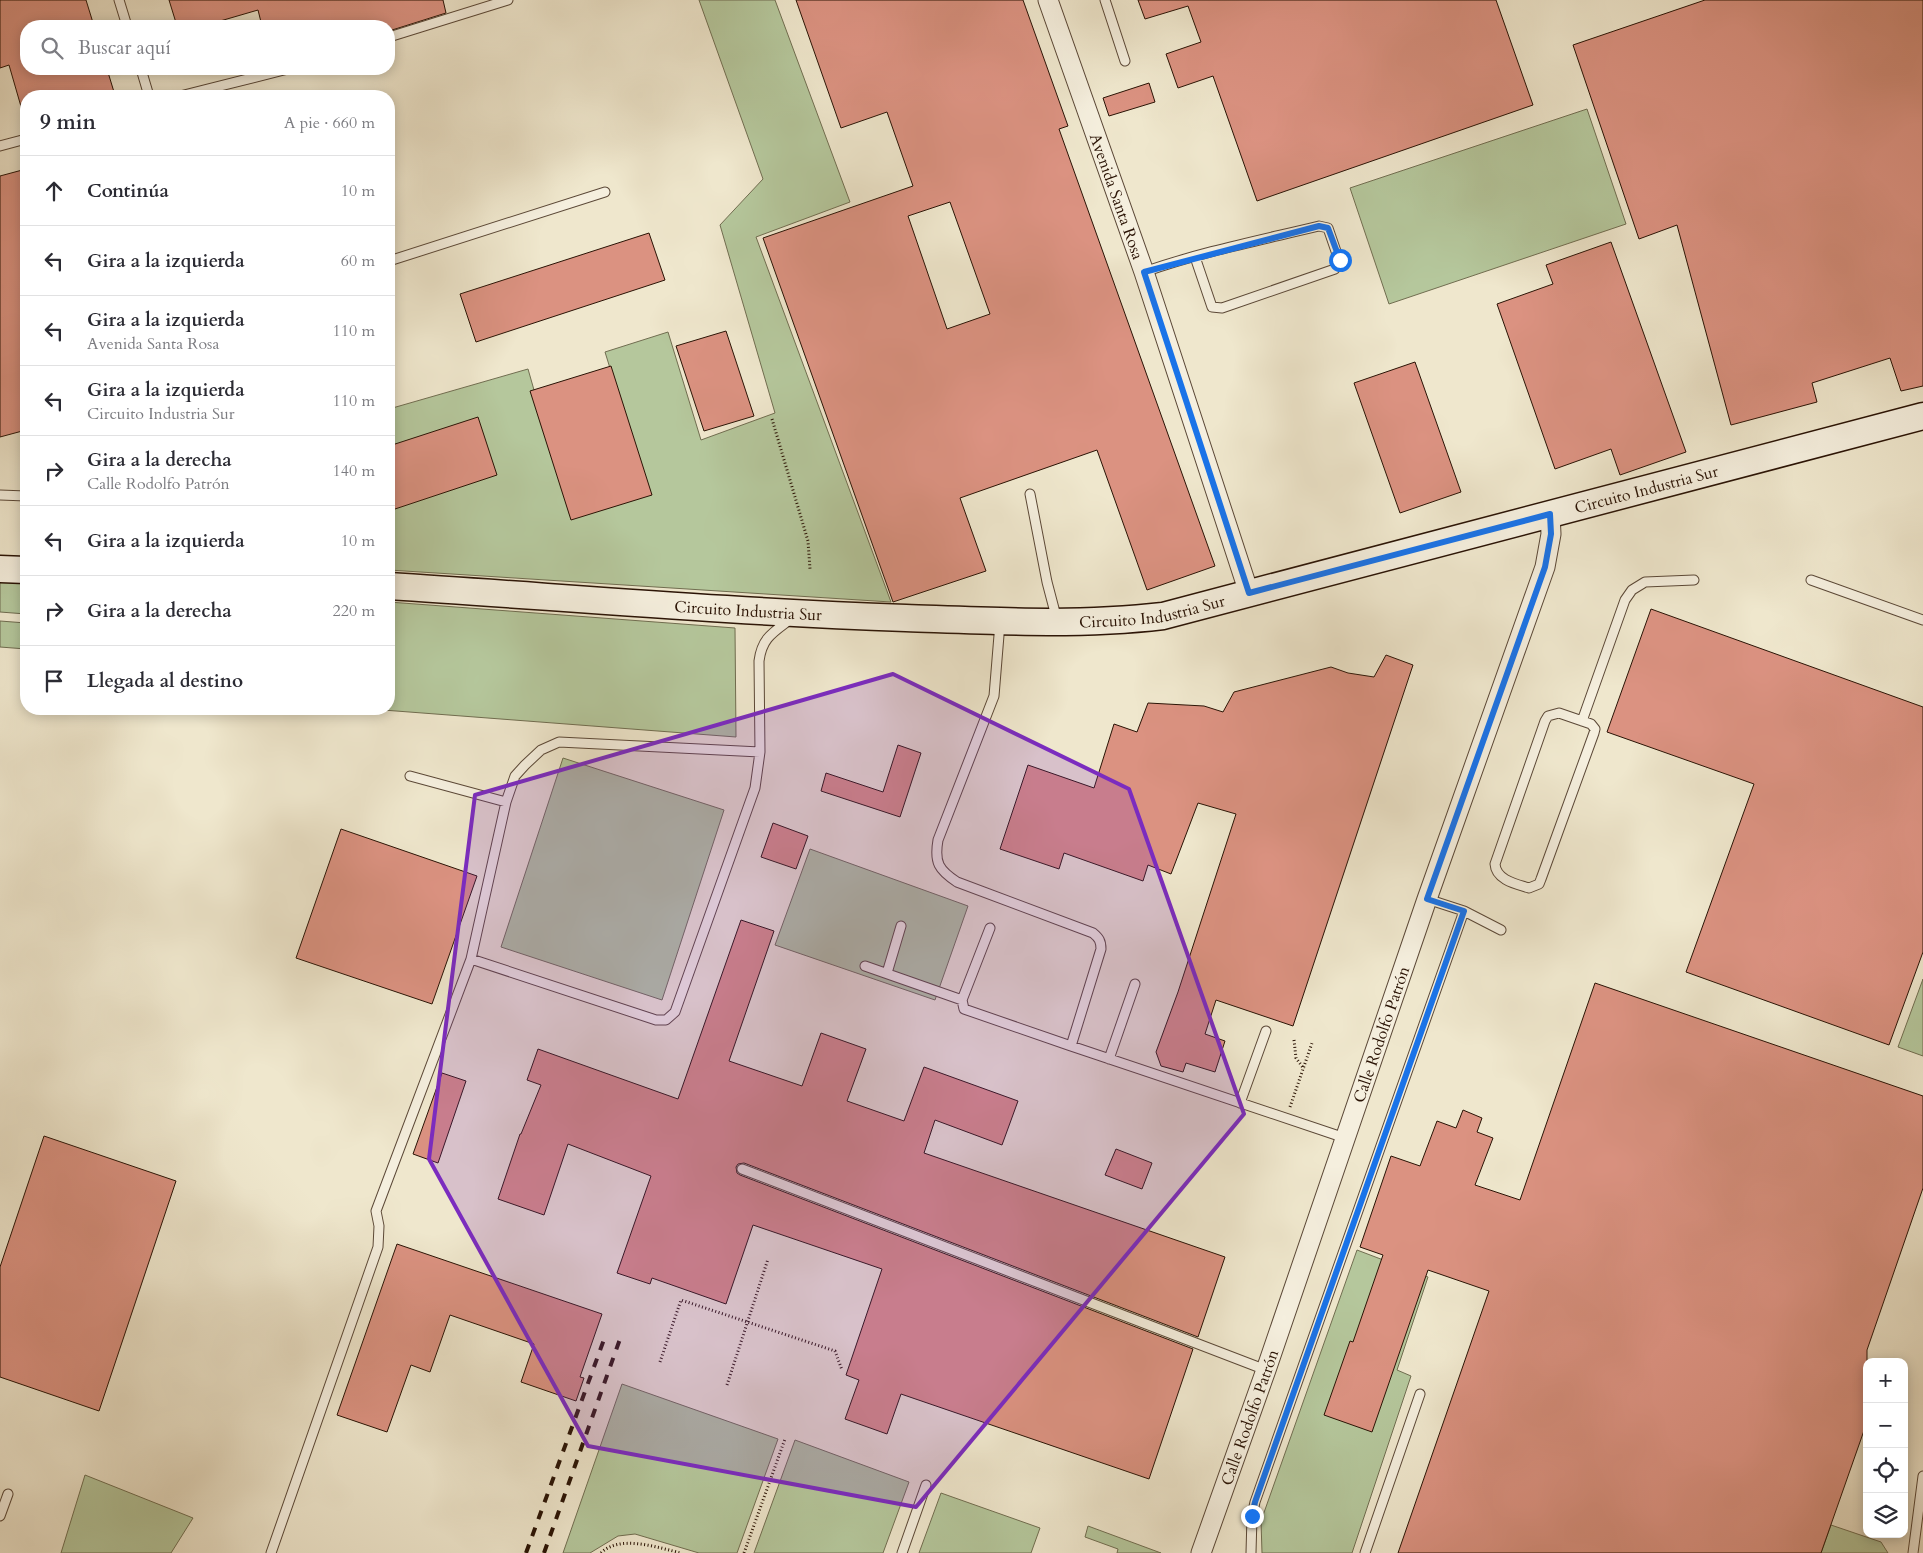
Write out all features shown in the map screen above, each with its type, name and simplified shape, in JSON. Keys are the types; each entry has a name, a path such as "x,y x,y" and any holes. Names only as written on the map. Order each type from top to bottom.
{"main road":[{"name":"Circuito Industria Sur","path":"395,586 799,613 1000,621 1117,622 1162,616 1923,416"},
{"path":"0,569 20,570"}],"street":[{"name":"Avenida Santa Rosa","path":"1048,0 1144,272 1249,593"},
{"name":"Calle Rodolfo Patrón","path":"1201,1553 1266,1370 1427,899 1545,567 1551,534 1550,514"}],"lane":[{"path":"119,0 125,20"},
{"path":"395,35 508,0"},
{"path":"1105,0 1126,61"},
{"path":"143,75 147,90"},
{"path":"204,90 264,75"},
{"path":"0,146 20,141"},
{"path":"395,259 604,192"},
{"path":"1144,272 1195,257 1319,226 1328,228 1340,260 1334,268 1222,308 1215,308 1212,307 1195,257"},
{"path":"1030,494 1047,582 1057,621"},
{"path":"0,495 20,496"},
{"path":"1582,721 1625,600 1632,590 1645,582 1694,580"},
{"path":"1811,580 1923,620"},
{"path":"471,959 656,1020 666,1020 675,1012 755,788 760,752 759,661 761,647 769,636 799,613"},
{"path":"1000,621 994,696 938,840 936,852 938,864 945,874 958,882 1093,933 1099,938 1101,949 1070,1046"},
{"path":"1559,713 1582,721 1593,726 1594,733 1542,879 1535,887 1529,888 1502,878 1497,873 1495,864 1545,721 1548,716 1559,713"},
{"path":"271,1553 378,1247 379,1226 376,1211 471,959 506,802 515,776 541,750 559,742 760,752"},
{"path":"410,776 506,802"},
{"path":"1427,899 1464,911 1501,930"},
{"path":"1251,1553 1252,1516 1255,1502 1464,911"},
{"path":"887,973 901,926"},
{"path":"990,928 962,1000 962,1005 966,1011 1345,1138"},
{"path":"864,966 962,1000"},
{"path":"1109,1059 1135,984"},
{"path":"1240,1102 1266,1032"},
{"path":"742,1169 1266,1370"},
{"path":"1364,1553 1420,1394"},
{"path":"1913,1553 1923,1476"},
{"path":"902,1553 926,1485"},
{"path":"0,1516 8,1494"}],"path":[{"path":"772,419 808,541 810,569"},
{"path":"1294,1040 1296,1058 1304,1068"},
{"path":"1286,1118 1312,1043"},
{"path":"727,1384 768,1258"},
{"path":"660,1362 681,1300 835,1351 842,1370"},
{"path":"744,1553 785,1439"},
{"path":"601,1553 605,1549 631,1542 681,1553"}],"highlighted area":[{"path":"893,674 1129,789 1244,1114 916,1507 588,1446 429,1159 475,795"}],"green space":[{"path":"699,0 775,0 850,202 756,237 891,602 395,570 395,407 528,369 570,516 649,494 605,352 668,332 701,440 775,413 720,225 763,179"},
{"path":"1587,109 1626,224 1389,304 1350,188"},
{"path":"0,581 20,583 20,614 0,612"},
{"path":"395,602 735,628 736,737 395,711"},
{"path":"0,621 20,623 20,649 0,647"},
{"path":"563,758 724,810 662,1000 501,947"},
{"path":"810,849 968,906 935,1000 775,945"},
{"path":"1923,979 1923,1056 1898,1047"},
{"path":"1357,1250 1428,1277 1397,1370 1411,1376 1352,1553 1262,1553 1261,1521"},
{"path":"622,1384 778,1439 737,1553 699,1553 635,1534 618,1536 590,1553 563,1553"},
{"path":"795,1440 909,1482 883,1553 754,1553"},
{"path":"85,1475 193,1518 171,1553 61,1553"},
{"path":"941,1493 1040,1528 1031,1553 919,1553"},
{"path":"1831,1525 1863,1536 1863,1538 1881,1542 1888,1553 1821,1553"},
{"path":"1088,1526 1161,1553 1117,1553 1118,1549 1085,1537"}],"building":[{"path":"0,0 86,0 92,20 20,20 20,75 109,75 113,90 20,90 20,103 9,65 0,68"},
{"path":"169,0 443,0 446,13 395,29 395,20 260,20 258,10 224,20 175,20"},
{"path":"796,0 1023,0 1068,126 1059,129 1215,566 1147,590 1097,450 960,498 986,571 893,602 763,238 913,186 887,112 841,128","holes":["950,202 990,314 947,329 908,216"]},
{"path":"1138,0 1496,0 1533,105 1257,201 1213,76 1178,88 1166,54 1201,42 1188,6 1145,19"},
{"path":"1705,0 1923,0 1923,386 1901,391 1890,358 1812,383 1817,402 1731,425 1677,225 1639,239 1573,45"},
{"path":"1149,83 1155,102 1109,116 1103,98"},
{"path":"20,171 20,432 0,437 0,176"},
{"path":"649,233 665,280 476,342 460,294"},
{"path":"1611,242 1686,452 1620,475 1611,449 1555,469 1497,304 1553,284 1546,265"},
{"path":"726,331 754,416 704,431 676,346"},
{"path":"1415,362 1461,492 1400,513 1354,383"},
{"path":"611,366 652,495 571,520 530,391"},
{"path":"478,417 497,475 395,509 395,444"},
{"path":"1651,609 1923,707 1923,952 1889,1045 1686,972 1754,784 1607,732"},
{"path":"1386,655 1413,665 1293,1026 1216,1000 1205,1034 1225,1041 1215,1072 1186,1063 1183,1072 1161,1066 1156,1052 1178,992 1236,814 1198,803 1171,874 1148,865 1143,881 1064,853 1059,869 1000,849 1028,765 1094,788 1114,724 1137,732 1148,703 1204,706 1223,712 1234,692 1331,667 1348,673 1374,677"},
{"path":"898,745 921,753 900,817 821,791 826,773 883,792"},
{"path":"773,823 808,836 796,869 761,857"},
{"path":"341,829 477,876 432,1004 296,958"},
{"path":"741,920 774,931 729,1061 802,1086 821,1033 866,1049 847,1101 904,1121 924,1067 1018,1101 1002,1145 935,1120 924,1153 1225,1257 1198,1337 744,1163 738,1164 736,1167 737,1173 740,1175 1193,1349 1149,1479 901,1394 887,1434 845,1419 859,1380 846,1375 882,1269 753,1225 726,1304 652,1278 650,1284 617,1273 651,1176 568,1144 544,1215 498,1199 520,1134 541,1085 527,1080 538,1049 678,1099"},
{"path":"1595,983 1923,1096 1923,1188 1867,1350 1867,1358 1863,1358 1863,1433 1821,1553 1398,1553 1489,1291 1428,1270 1372,1432 1324,1415 1350,1341 1353,1342 1383,1255 1360,1247 1391,1156 1420,1166 1437,1121 1456,1128 1463,1110 1482,1118 1477,1132 1493,1138 1475,1185 1520,1200"},
{"path":"442,1073 466,1081 438,1163 413,1154"},
{"path":"44,1136 176,1181 99,1411 0,1377 0,1267"},
{"path":"1116,1149 1152,1163 1142,1189 1105,1175"},
{"path":"397,1244 602,1314 580,1377 584,1378 576,1401 521,1382 534,1344 450,1315 430,1372 411,1365 387,1432 337,1415"}],"railway":[{"path":"526,1553 606,1334"},
{"path":"544,1553 620,1339"}],"route":[{"path":"1252,1516 1255,1502 1464,911 1427,899 1545,567 1551,534 1550,514 1249,593 1144,272 1159,266 1319,226 1328,228 1340,260"}]}
